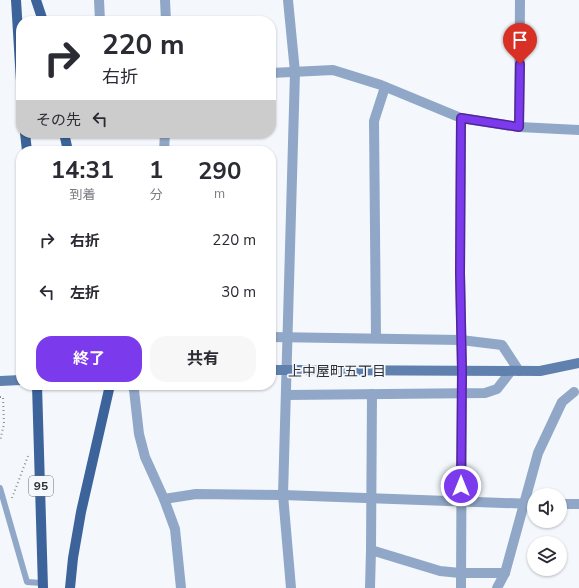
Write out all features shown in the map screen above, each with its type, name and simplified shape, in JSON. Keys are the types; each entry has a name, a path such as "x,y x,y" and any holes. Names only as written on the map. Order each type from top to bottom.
{"main road":[{"path":"16,0 17,16"},
{"path":"36,0 41,16"},
{"name":"95","path":"37,390 43,585"},
{"path":"70,588 73,558 81,512 109,390"}],"street":[{"path":"99,0 100,16"},
{"path":"165,0 166,16"},
{"path":"288,0 295,72 283,495 291,588"},
{"path":"519,127 520,0"},
{"path":"276,73 333,70 385,87 461,118 519,127 579,130"},
{"path":"376,338 374,121 385,87"},
{"path":"461,118 461,588"},
{"path":"276,337 461,340 502,345 515,371"},
{"path":"276,370 540,371 579,363"},
{"path":"287,395 485,393 497,388 515,371"},
{"path":"0,381 16,380"},
{"path":"134,390 138,434 145,457 164,499 175,529 181,588"},
{"path":"497,588 505,573 538,453 562,402 574,392"},
{"path":"370,588 372,394"},
{"path":"164,499 196,494 283,495 527,504"},
{"path":"567,504 579,504"},
{"path":"371,550 440,571 460,573 505,573"}],"lane":[{"path":"0,488 27,582 43,585"}],"path":[{"path":"0,397 3,396 4,424 0,441"},
{"path":"7,512 29,452"}],"district":[{"name":"上中屋町五丁目","path":"337,371"}],"route":[{"path":"461,486 461,118 519,127 520,64"}]}
